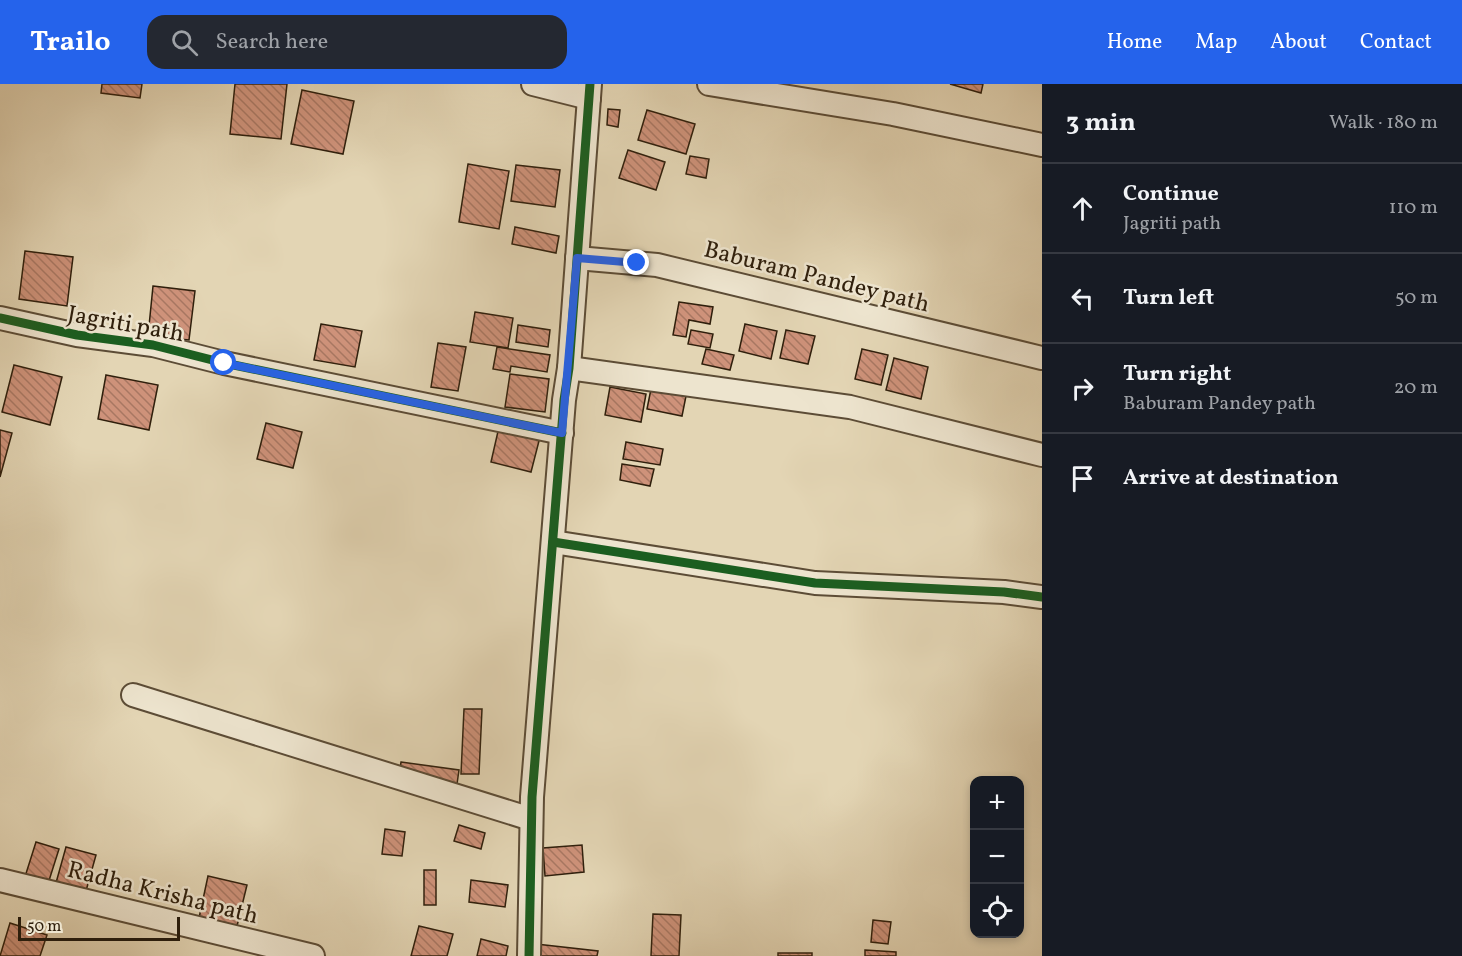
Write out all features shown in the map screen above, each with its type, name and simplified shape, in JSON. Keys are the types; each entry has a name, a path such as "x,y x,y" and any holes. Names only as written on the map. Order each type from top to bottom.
{"street":[{"path":"529,956 531,819 590,91 533,84"},
{"path":"709,84 893,114 1042,146"},
{"name":"Baburam Pandey path","path":"577,258 657,265 1042,358"},
{"name":"Jagriti path","path":"0,318 77,335 153,345 224,363 562,433"},
{"path":"569,368 850,407 1042,455"},
{"path":"553,542 814,583 1004,592 1042,597"},
{"path":"133,695 531,819"},
{"name":"Radha Krisha path","path":"0,880 313,956"}],"building":[{"path":"102,84 142,84 140,98 101,93"},
{"path":"235,84 287,84 281,139 230,134"},
{"path":"950,84 983,84 981,93"},
{"path":"302,90 354,101 343,154 291,144"},
{"path":"608,109 620,110 618,127 607,125"},
{"path":"647,110 695,124 686,154 638,140"},
{"path":"628,150 665,162 656,190 619,178"},
{"path":"690,156 709,159 706,178 686,174"},
{"path":"468,164 509,171 499,229 459,222"},
{"path":"516,165 560,170 555,207 511,201"},
{"path":"515,227 559,236 556,253 512,244"},
{"path":"25,251 73,257 67,306 19,299"},
{"path":"153,286 195,291 189,340 148,336"},
{"path":"679,302 713,307 710,324 689,320 686,337 673,335"},
{"path":"475,312 513,318 508,348 470,342"},
{"path":"321,324 362,331 355,367 314,360"},
{"path":"745,324 777,331 771,359 739,351"},
{"path":"518,325 550,330 548,347 516,342"},
{"path":"691,330 713,334 710,348 688,344"},
{"path":"786,330 815,336 808,364 780,358"},
{"path":"438,343 466,347 458,391 431,387"},
{"path":"497,347 550,355 547,372 511,366 510,372 493,369"},
{"path":"706,349 734,355 730,370 702,364"},
{"path":"862,349 888,355 881,385 855,379"},
{"path":"894,358 928,367 921,399 886,390"},
{"path":"14,365 62,377 50,425 2,412"},
{"path":"510,374 549,379 545,412 505,407"},
{"path":"106,375 158,385 149,430 98,419"},
{"path":"610,387 646,394 641,422 605,415"},
{"path":"651,389 686,396 682,416 647,409"},
{"path":"266,423 302,432 293,468 257,459"},
{"path":"499,427 540,437 531,472 491,462"},
{"path":"0,430 12,433 0,477"},
{"path":"626,442 663,449 660,465 623,459"},
{"path":"622,464 654,469 650,486 620,480"},
{"path":"464,709 482,709 479,774 461,774"},
{"path":"401,762 459,770 457,784 399,776"},
{"path":"459,825 485,833 481,849 454,841"},
{"path":"385,829 405,832 402,856 382,854"},
{"path":"36,842 59,849 46,890 23,883"},
{"path":"582,845 584,872 545,876 543,848"},
{"path":"66,847 96,855 84,898 54,890"},
{"path":"424,870 436,870 436,905 424,905"},
{"path":"208,876 247,885 237,926 199,918"},
{"path":"471,880 508,885 505,907 469,902"},
{"path":"653,914 681,915 679,956 651,956"},
{"path":"873,920 891,922 888,944 871,942"},
{"path":"10,923 47,935 40,956 0,956"},
{"path":"419,926 453,934 447,956 411,956"},
{"path":"481,939 508,946 506,956 477,956"},
{"path":"536,944 598,951 597,956 535,956"},
{"path":"865,950 896,952 896,956 865,956"},
{"path":"778,953 812,953 812,956 778,956"}],"cycle path":[{"path":"529,956 532,797 564,400 569,368 590,84"},
{"path":"0,318 77,335 153,345 224,363 562,433"},
{"path":"553,542 815,583 1004,592 1042,597"}],"route":[{"path":"224,363 562,433 577,258 637,263"}]}
